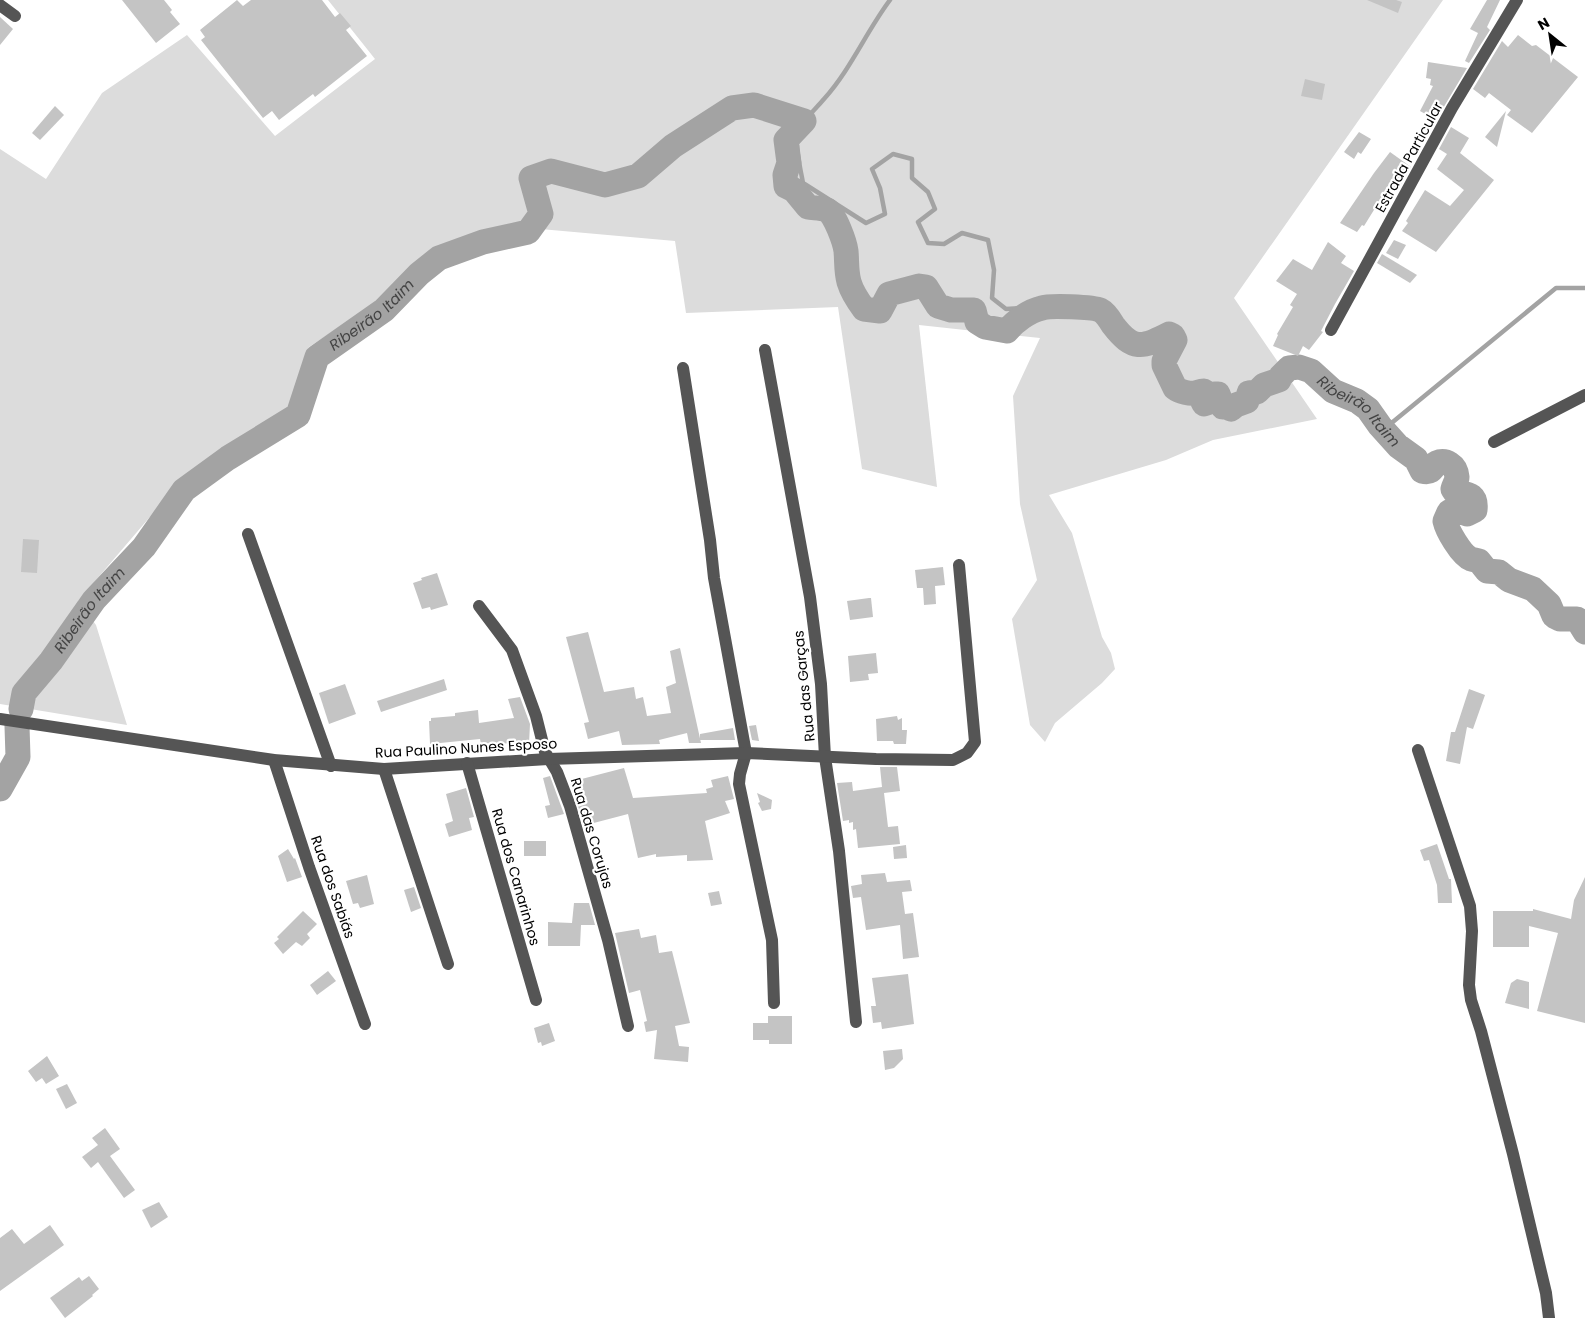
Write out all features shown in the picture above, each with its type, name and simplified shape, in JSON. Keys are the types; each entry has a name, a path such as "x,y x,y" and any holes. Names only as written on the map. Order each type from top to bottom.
{"street":[{"name":"Estrada Particular","path":"1331,330 1452,108 1517,0"},
{"path":"0,5 15,16"},
{"name":"Rua das Garças","path":"765,350 810,597 821,684 825,756 839,850 856,1022"},
{"path":"683,368 710,540 714,578 746,753 739,784 772,940 774,1003"},
{"path":"1494,442 1585,395"},
{"path":"248,534 331,766"},
{"name":"Rua Paulino Nunes Esposo","path":"0,719 274,760 384,769 548,759 746,753 876,759 953,760 967,754 975,742 958,565"},
{"name":"Rua das Corujas","path":"479,606 512,650 536,716 548,759 557,772 570,806 608,940 628,1026"},
{"path":"1418,750 1464,883 1470,906 1472,931 1469,985 1471,1000 1481,1031 1515,1163 1546,1292 1549,1318"},
{"name":"Rua dos Sabiás","path":"274,760 309,867 365,1024"},
{"name":"Rua dos Canarinhos","path":"468,763 536,1000"},
{"path":"384,769 448,964"}],"shaded area":[{"path":"328,0 1443,0 1234,298 1317,419 1213,440 1166,460 1049,495 1072,533 1102,637 1111,653 1115,669 1102,683 1055,723 1045,742 1030,725 1012,619 1037,580 1020,504 1013,396 1040,338 919,325 937,487 862,469 838,307 686,313 675,241 518,227 432,251 380,300 309,347 291,408 178,484 78,601 96,625 127,725 0,704 0,149 46,179 102,93 187,35 275,136 375,59"}],"building":[{"path":"122,0 164,0 172,10 170,12 180,24 156,43"},
{"path":"237,0 243,6 251,0 322,0 335,17 340,13 351,26 346,30 367,56 315,97 313,94 279,120 272,111 263,118 201,40 205,37 200,30"},
{"path":"1367,0 1396,0 1402,2 1398,13"},
{"path":"1487,0 1500,0 1487,27 1490,30 1469,63 1465,61 1478,33 1470,29"},
{"path":"0,17 13,29 0,45"},
{"path":"1518,35 1532,46 1536,45 1578,77 1532,133 1507,115 1511,110 1489,93 1485,98 1473,89 1502,41 1508,47"},
{"path":"1428,62 1467,68 1436,120 1420,111 1433,86 1430,85 1431,79 1426,78"},
{"path":"1305,79 1325,84 1322,100 1301,96"},
{"path":"55,106 64,115 40,140 32,133"},
{"path":"1506,111 1497,147 1485,137"},
{"path":"1451,127 1469,138 1460,153 1494,180 1436,252 1402,231 1425,190 1450,206 1464,190 1437,169 1447,154 1439,149"},
{"path":"1359,132 1371,139 1361,154 1358,152 1354,159 1344,152"},
{"path":"1390,152 1411,167 1398,190 1390,184 1364,226 1362,225 1357,232 1340,223 1374,173"},
{"path":"1394,240 1406,245 1398,259 1386,253"},
{"path":"1328,242 1346,256 1341,263 1354,271 1321,331 1323,332 1309,350 1303,346 1298,356 1273,346 1277,334 1293,307 1290,305 1297,294 1276,281 1293,259 1312,270"},
{"path":"1382,254 1417,275 1410,283 1377,263"},
{"path":"23,539 39,540 37,573 21,572"},
{"path":"943,567 945,585 935,586 936,604 924,605 923,588 917,588 915,570"},
{"path":"437,573 448,605 431,610 430,607 422,609 413,583 422,580 421,578"},
{"path":"871,598 873,617 850,620 847,601"},
{"path":"588,632 604,692 634,687 636,699 643,697 647,716 671,713 666,687 676,683 670,651 680,648 701,743 689,743 687,733 659,740 660,744 622,745 619,731 588,739 584,723 589,722 566,637"},
{"path":"876,653 878,673 868,674 869,680 850,682 848,656"},
{"path":"444,679 447,690 381,712 377,701"},
{"path":"345,684 356,714 329,724 319,693"},
{"path":"1469,689 1485,695 1473,729 1467,727 1460,764 1446,761 1451,732 1455,732"},
{"path":"520,697 530,724 529,744 493,744 493,749 482,750 480,739 430,744 429,721 431,721 431,718 455,716 455,713 478,710 479,723 514,718 508,699"},
{"path":"897,716 898,720 902,718 902,730 907,730 906,744 894,744 893,741 877,741 876,719"},
{"path":"756,725 759,741 752,740 749,726"},
{"path":"733,728 735,740 700,740 700,734"},
{"path":"880,767 897,767 900,791 884,793 888,827 898,826 900,844 858,848 856,829 853,830 853,822 849,823 849,820 843,821 837,783 852,782 853,791 882,787"},
{"path":"624,768 633,798 707,793 706,789 713,787 711,780 728,776 734,799 725,801 730,813 705,821 713,860 687,861 687,855 656,857 656,854 638,858 628,814 586,825 570,782"},
{"path":"550,776 564,814 548,818 545,806 550,805 543,778"},
{"path":"466,788 474,817 469,818 472,830 449,837 445,824 453,821 446,794"},
{"path":"757,793 772,800 771,809 762,811 758,803 760,802"},
{"path":"524,841 546,841 546,856 524,856"},
{"path":"1437,844 1449,879 1451,879 1452,903 1438,903 1437,885 1429,860 1424,861 1420,850"},
{"path":"906,845 907,858 894,859 893,847"},
{"path":"288,849 295,858 302,877 287,882 278,856"},
{"path":"885,873 887,882 910,880 912,891 902,892 905,914 913,913 919,957 903,959 900,925 866,930 861,897 853,898 851,886 862,884 861,875"},
{"path":"367,875 374,904 360,908 358,903 353,904 346,881"},
{"path":"1585,877 1585,1023 1537,1011 1558,933 1529,926 1529,947 1493,947 1493,911 1533,911 1533,909 1571,919 1574,900"},
{"path":"414,887 421,908 411,912 404,890"},
{"path":"719,891 722,904 711,906 708,893"},
{"path":"574,903 589,903 595,925 581,925 580,946 548,946 548,922 572,923"},
{"path":"303,911 317,924 307,934 310,938 302,946 296,942 283,954 274,943 279,939 277,937"},
{"path":"639,929 641,938 656,935 659,953 672,951 690,1023 675,1026 679,1046 689,1047 688,1062 654,1059 657,1030 646,1032 644,1022 647,1021 640,990 629,993 615,933"},
{"path":"328,971 336,981 317,995 310,985"},
{"path":"908,974 914,1024 882,1029 881,1022 873,1023 871,1006 876,1006 872,978"},
{"path":"1517,979 1529,982 1529,1009 1505,1003 1511,983"},
{"path":"768,1016 792,1016 792,1044 769,1044 769,1040 753,1040 753,1023 768,1023"},
{"path":"549,1023 555,1041 542,1046 541,1042 538,1043 534,1028"},
{"path":"902,1049 903,1059 894,1068 885,1070 883,1051"},
{"path":"47,1056 59,1076 46,1084 42,1078 36,1082 28,1071"},
{"path":"67,1084 77,1103 66,1109 56,1089"},
{"path":"105,1128 120,1149 110,1156 135,1190 124,1198 98,1162 91,1168 82,1157 98,1145 92,1138"},
{"path":"159,1202 168,1217 151,1228 142,1210"},
{"path":"50,1225 64,1245 0,1291 0,1238 12,1229 24,1244"},
{"path":"89,1276 99,1289 65,1318 50,1298 79,1277 82,1281"}],"waterway":[{"name":"Ribeirão Itaim","path":"890,0 834,87 807,118 798,134 798,156 803,183 866,223 885,214 880,188 872,169 893,154 912,159 912,178 928,192 935,209 918,222 928,243 944,244 962,233 988,240 994,270 992,298 1006,309 1043,307"},
{"name":"Ribeirão Itaim","path":"21,709 24,693 51,661 94,600 144,547 184,490 228,458 298,415 317,357 384,310 419,274 439,258 483,242 528,232 541,214 531,178 551,171 605,185 638,176 673,146 732,108 754,105 804,121 786,140 789,163 785,175 786,186 794,190 808,207 827,210 833,217 846,251 849,282 855,296 864,309 880,311 889,294 919,286 926,287 938,306 951,310 974,310 977,322 985,327 1007,331 1032,311 1042,308 1071,307 1100,310 1120,333 1132,343 1145,344 1169,334 1173,336 1175,340 1164,361 1164,365 1175,388 1188,393 1204,391 1205,395 1202,400 1204,404 1210,402 1215,394 1218,394 1223,407 1231,409 1247,401 1249,393 1257,392 1264,385 1279,380 1289,368 1299,367 1311,371 1333,391 1357,401 1368,409 1398,446 1416,459 1422,471 1430,471 1436,463 1440,462 1453,466 1457,477 1453,489 1455,492 1473,497 1475,504 1475,510 1467,514 1455,509 1449,512 1445,521 1451,536 1459,548 1467,557 1479,561 1487,571 1499,572 1509,580 1533,589 1549,604 1554,616 1560,619 1577,619 1585,632"},
{"path":"1383,430 1556,288 1585,288"},
{"name":"Ribeirão Itaim","path":"0,789 18,757 17,726"}]}
